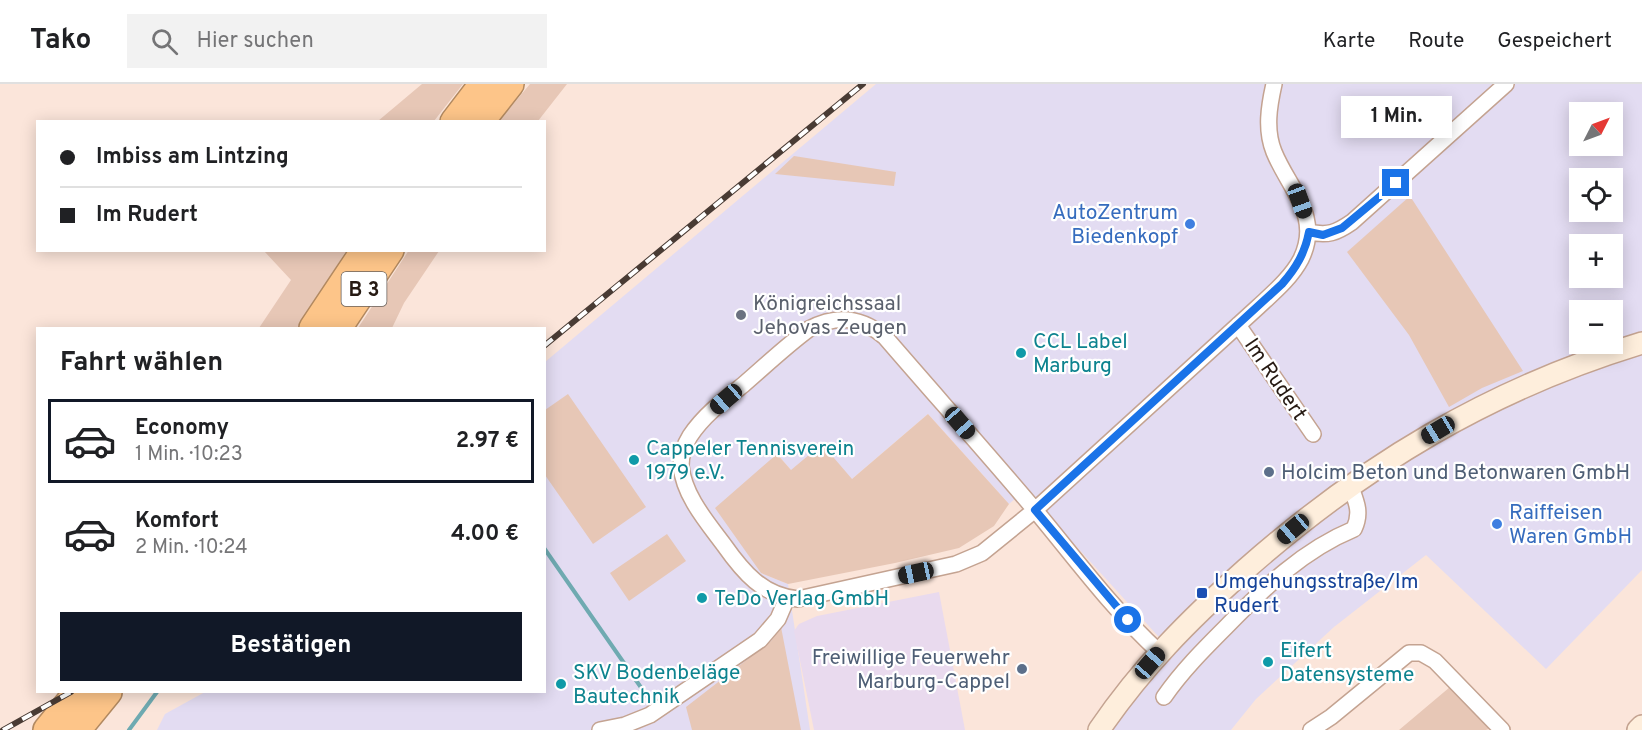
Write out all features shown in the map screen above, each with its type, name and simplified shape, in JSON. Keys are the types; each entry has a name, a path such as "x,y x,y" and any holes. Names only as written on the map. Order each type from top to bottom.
{"highway":[{"path":"456,120 483,84"},
{"path":"482,120 510,84"},
{"name":"B 3","path":"315,327 364,252"},
{"name":"B 3","path":"340,327 389,252"},
{"path":"47,730 77,693"},
{"path":"77,730 107,693"}],"main road":[{"path":"1099,730 1120,699 1159,651 1267,550 1350,485 1455,419 1491,401 1554,373 1642,343"},
{"path":"1638,730 1642,726"}],"street":[{"path":"1274,84 1269,103 1270,139 1280,164 1300,201 1309,232 1323,235 1352,222 1506,84"},
{"name":"Im Rudert","path":"787,598 806,597 972,559 1035,510 1290,275 1303,254 1309,232"},
{"path":"600,730 625,725 650,715 760,640 778,619 787,598 761,587 735,561 696,507 683,476 681,463 689,438 711,412 798,337 818,324 842,320 862,322 885,337 1087,573 1159,651"},
{"name":"Im Rudert","path":"1238,325 1313,434"},
{"path":"1164,697 1178,677 1258,593 1330,539 1354,529 1359,519 1359,507 1350,485"},
{"path":"1311,730 1409,653 1421,653 1435,661 1502,730"}],"shaded area":[{"path":"422,84 463,84 435,120 379,120"},
{"path":"530,84 567,84 539,120 500,120"},
{"path":"876,84 1642,84 1642,570 1546,669 1426,555 1334,627 1256,699 1231,730 1113,730 1148,681 1174,650 1157,635 1025,490 1009,504 928,414 852,479 791,470 777,454 761,573 788,584 810,730 157,730 165,714 203,693 546,693 546,361"},
{"path":"794,156 896,172 894,186 775,174"},
{"path":"1410,196 1523,371 1482,388 1449,407 1409,335 1347,252"},
{"path":"265,252 345,252 299,327 260,327 291,280"},
{"path":"408,252 438,252 404,303 392,327 359,327"},
{"path":"568,394 646,507 593,544 546,476 546,409"},
{"path":"928,414 1009,504 994,526 959,548 788,584 761,573 715,508 777,454 791,470 822,444 852,479"},
{"path":"667,534 686,561 629,601 610,573"},
{"path":"939,592 965,730 814,730 794,631 799,624 817,616"},
{"path":"781,627 801,730 692,730 686,707 771,641"},
{"path":"1450,687 1492,728 1486,730 1399,730"}],"waterway":[{"path":"546,551 649,699"},
{"path":"129,730 156,693"}],"railway":[{"path":"546,344 863,84"},
{"path":"3,730 69,693"}],"place":[{"name":"AutoZentrum Biedenkopf","path":"1190,224"},
{"name":"Königreichssaal Jehovas Zeugen","path":"741,315"},
{"name":"CCL Label Marburg","path":"1021,353"},
{"name":"Cappeler Tennisverein 1979 e.V.","path":"634,460"},
{"name":"Holcim Beton und Betonwaren GmbH","path":"1269,472"},
{"name":"Raiffeisen Waren GmbH","path":"1497,524"},
{"name":"Umgehungsstraße/Im Rudert","path":"1202,593"},
{"name":"TeDo Verlag GmbH","path":"702,598"},
{"name":"Eifert Datensysteme","path":"1268,662"},
{"name":"Freiwillige Feuerwehr Marburg-Cappel","path":"1022,669"},
{"name":"SKV Bodenbeläge Bautechnik","path":"561,684"}],"route":[{"path":"1128,620 1035,510 1282,284 1300,261 1309,232 1323,235 1342,228 1396,183"}]}
